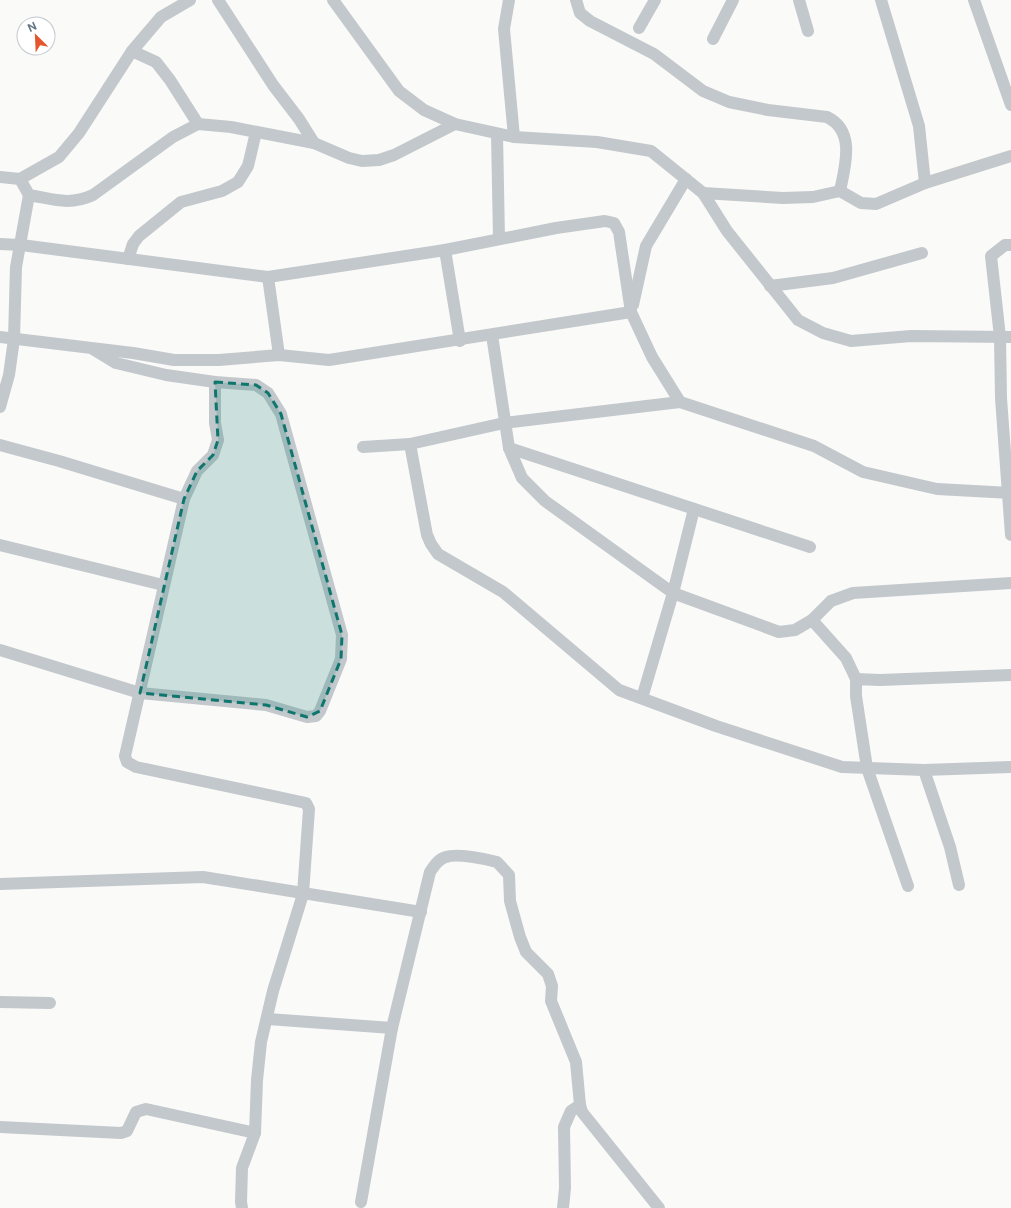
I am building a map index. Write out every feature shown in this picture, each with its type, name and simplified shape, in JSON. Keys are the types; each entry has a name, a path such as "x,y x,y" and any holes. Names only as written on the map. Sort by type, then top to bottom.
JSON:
{"street":[{"path":"0,177 20,179 59,157 79,133 132,51 161,17 190,0"},
{"path":"218,0 273,85 299,119 314,143"},
{"path":"333,0 399,91 424,110 455,124 497,134 514,137 597,142 651,151 702,193 727,231 798,320 823,333 850,341 910,336 1006,337"},
{"path":"509,0 504,29 514,137"},
{"path":"576,0 580,13 590,21 654,54 702,91 729,102 768,110 827,117 836,122 842,128 847,155 840,190"},
{"path":"639,28 655,0"},
{"path":"712,39 733,0"},
{"path":"799,0 808,31"},
{"path":"881,0 918,126 926,183"},
{"path":"974,0 1011,105"},
{"path":"132,51 156,62 170,80 198,124"},
{"path":"29,195 71,202 82,200 93,195 173,137 198,124 256,132 314,143 349,158 379,160 394,155 455,124"},
{"path":"128,259 133,244 139,236 182,202 222,191 238,182 248,166 256,132"},
{"path":"497,134 499,239"},
{"path":"702,193 783,198 813,197 840,190 861,203 876,204 926,183 1011,156"},
{"path":"0,407 9,375 14,339 16,267 29,195 20,179"},
{"path":"631,312 646,246 686,179"},
{"path":"0,244 21,245 268,277 445,250 556,228 605,221 614,224 618,232 631,312 652,357 680,402"},
{"path":"1011,245 1001,247 991,256 1006,337 1006,398 1011,535"},
{"path":"445,250 460,341"},
{"path":"770,286 833,278 922,254"},
{"path":"268,277 279,355"},
{"path":"0,337 174,360 218,360 279,355 329,360 460,341 631,312"},
{"path":"492,335 508,448 522,478 545,500 673,593 779,632 795,630 812,620 831,601 852,593 1011,583"},
{"path":"0,650 140,693 266,705 307,718 316,716 320,711 341,659 342,635 281,414 268,393 256,385 215,382 166,375 116,363 93,349"},
{"path":"215,382 215,423 218,440 214,455 197,471 184,499 163,585 125,756 127,762 136,767 306,803 309,810 303,894 273,991 268,1019 261,1042 256,1080 255,1133 242,1168 242,1208"},
{"path":"363,447 410,444 504,423 680,402 814,446 864,472 937,489 1010,492"},
{"path":"410,444 427,535 430,544 438,554 503,592 619,690 716,726 842,767 924,770 1011,767"},
{"path":"0,445 59,461 184,499"},
{"path":"508,448 810,548"},
{"path":"642,698 673,593 694,509"},
{"path":"0,545 163,585"},
{"path":"812,620 846,658 856,679 856,696 867,768 908,886"},
{"path":"856,679 880,680 1011,675"},
{"path":"924,770 950,847 959,885"},
{"path":"361,1202 392,1028 430,872 440,859 446,856 454,856 497,862 509,875 510,901 520,937 526,952 548,974 552,986 551,1002 576,1062 580,1105 586,1118 659,1208"},
{"path":"0,884 202,877 421,912"},
{"path":"0,1002 50,1003"},
{"path":"268,1019 392,1028"},
{"path":"563,1208 565,1188 564,1127 571,1111 580,1105"},
{"path":"0,1127 121,1133 127,1131 136,1112 146,1109 255,1133"}],"highlighted area":[{"path":"215,382 256,385 268,393 281,414 342,635 341,659 320,711 307,717 266,705 140,693 184,499 197,471 213,455 218,440"}]}
